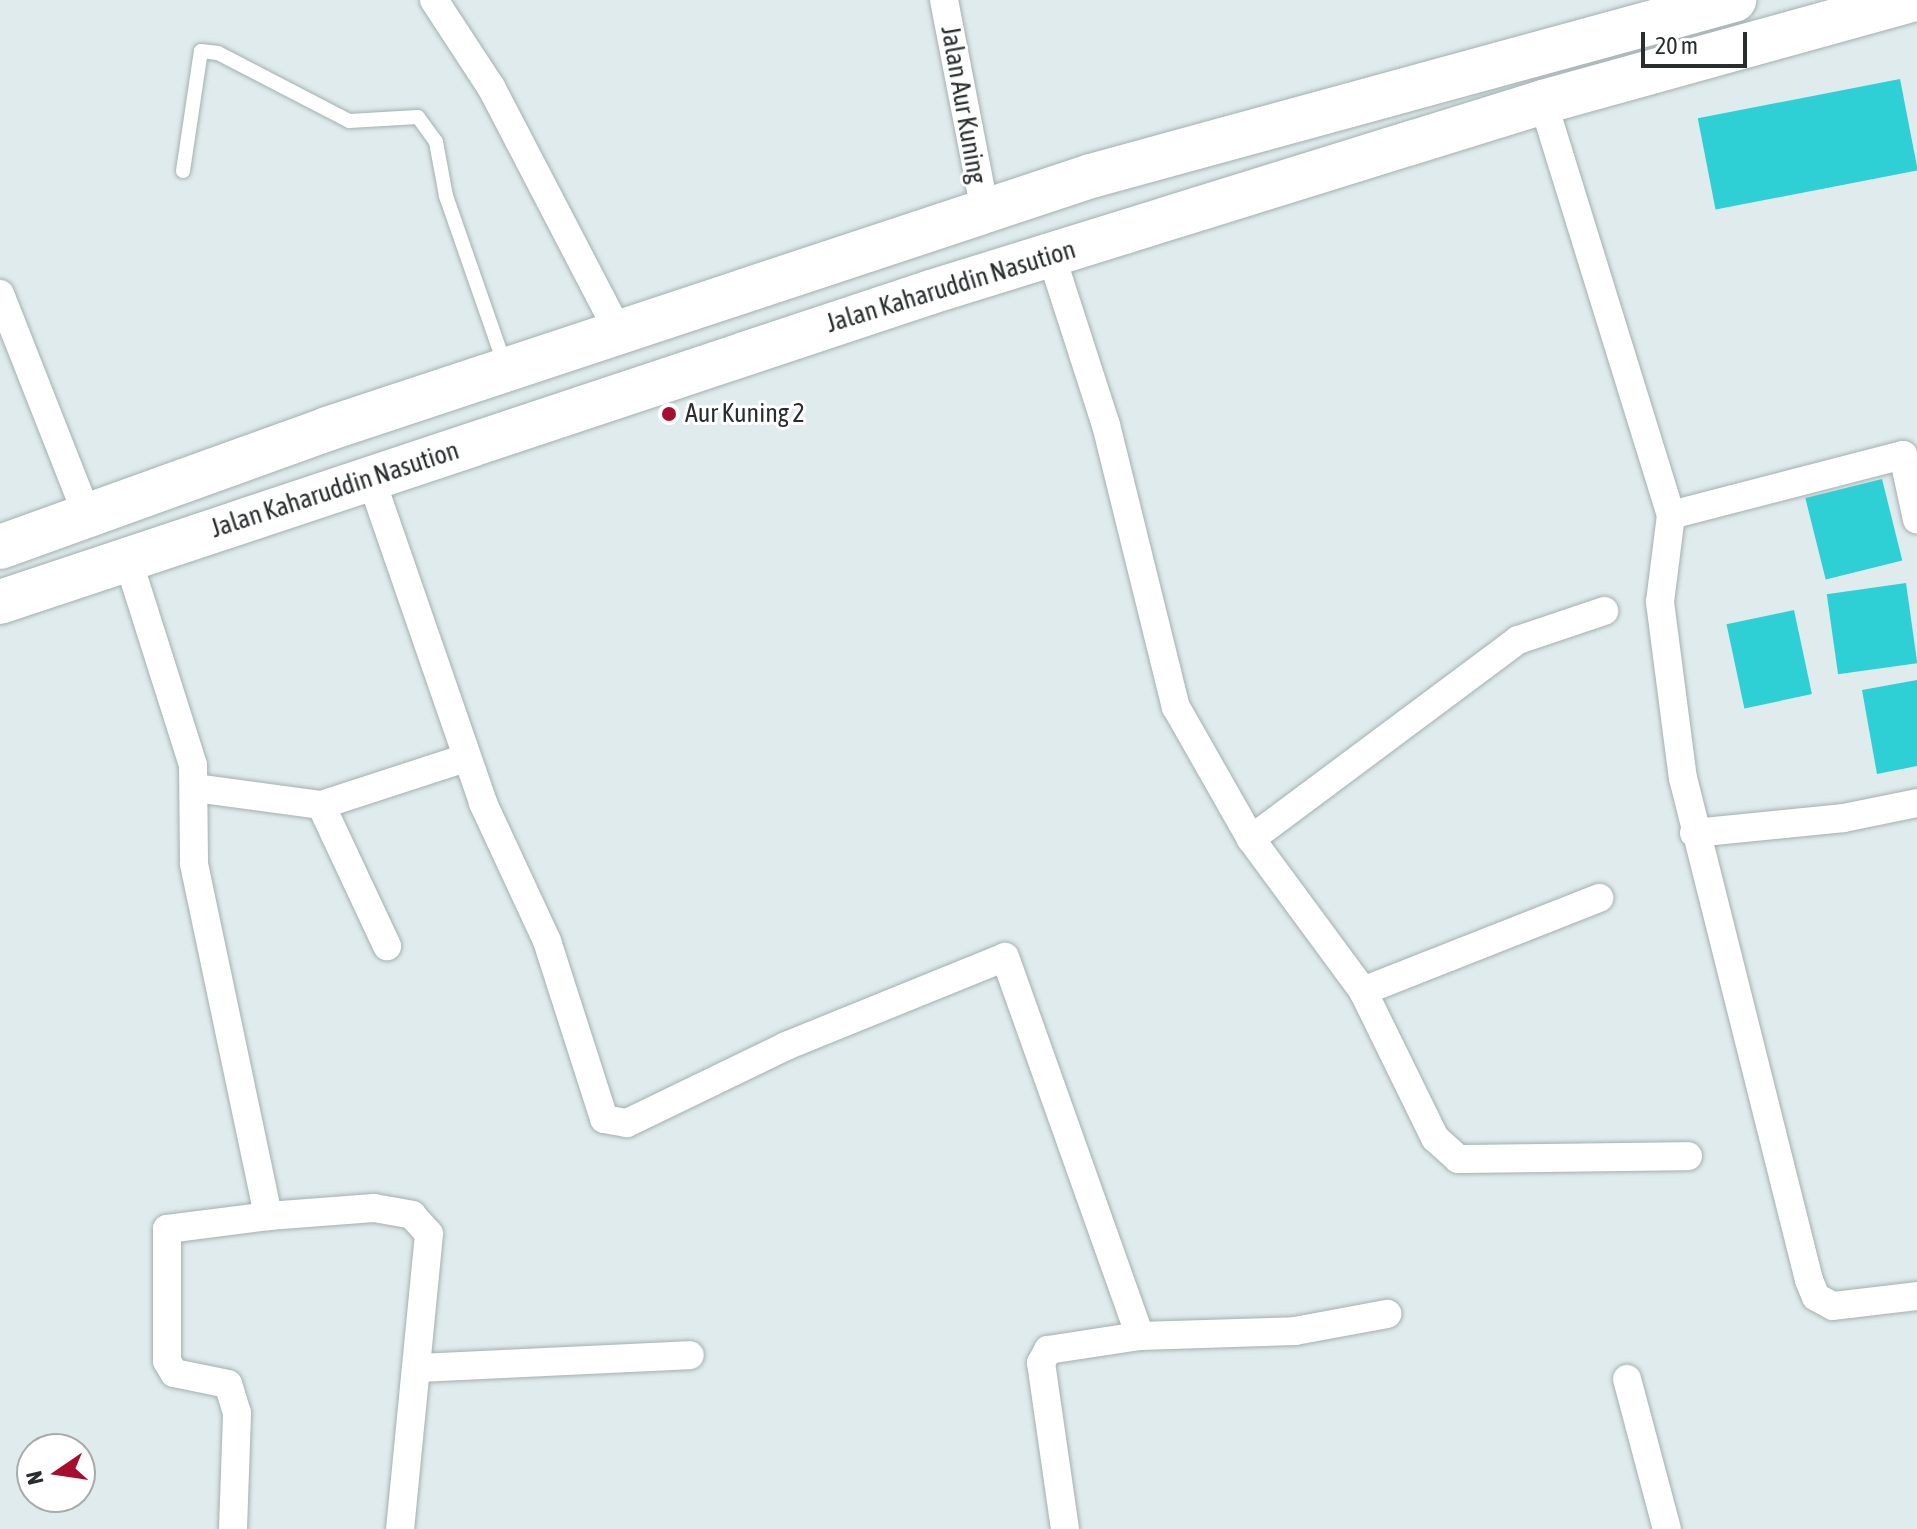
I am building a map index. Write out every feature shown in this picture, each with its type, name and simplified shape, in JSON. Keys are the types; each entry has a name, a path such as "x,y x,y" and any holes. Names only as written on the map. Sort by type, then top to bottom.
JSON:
{"highway":[{"path":"0,547 985,210 1734,0"},
{"name":"Jalan Kaharuddin Nasution","path":"0,602 370,476 1051,255 1824,11 1910,0"}],"street":[{"path":"434,0 491,87 619,333"},
{"name":"Jalan Aur Kuning","path":"944,0 985,210"},
{"path":"1543,102 1671,515 1660,602 1694,833 1816,1297 1833,1306 1917,1296"},
{"path":"1051,255 1106,425 1176,707 1251,839 1363,991 1435,1138 1458,1159 1688,1156"},
{"path":"0,294 88,517"},
{"path":"1671,515 1903,455 1917,520"},
{"path":"370,476 466,758 547,941 599,1114 614,1123 1005,957 1140,1336"},
{"path":"128,560 195,788 194,864 268,1216"},
{"path":"1251,839 1518,640 1604,611"},
{"path":"195,788 321,805 466,758"},
{"path":"1694,833 1844,818 1917,803"},
{"path":"321,805 387,946"},
{"path":"1363,991 1599,898"},
{"path":"233,1529 237,1413 228,1384 174,1373 167,1361 167,1229 268,1216 374,1208 419,1221 429,1234 400,1529"},
{"path":"1065,1529 1043,1355 1056,1346 1140,1336 1295,1331 1387,1314"},
{"path":"417,1368 690,1355"},
{"path":"1627,1379 1667,1529"}],"lane":[{"path":"183,171 201,51 218,53 349,121 418,117 436,142 446,196 508,373"}],"building":[{"path":"1900,79 1917,170 1716,210 1698,118"},
{"path":"1882,479 1902,561 1826,580 1805,498"},
{"path":"1906,583 1917,663 1838,674 1827,594"},
{"path":"1794,610 1812,694 1744,708 1727,624"},
{"path":"1917,680 1917,766 1877,774 1862,690"}],"place":[{"name":"Aur Kuning 2","path":"669,414"}]}
